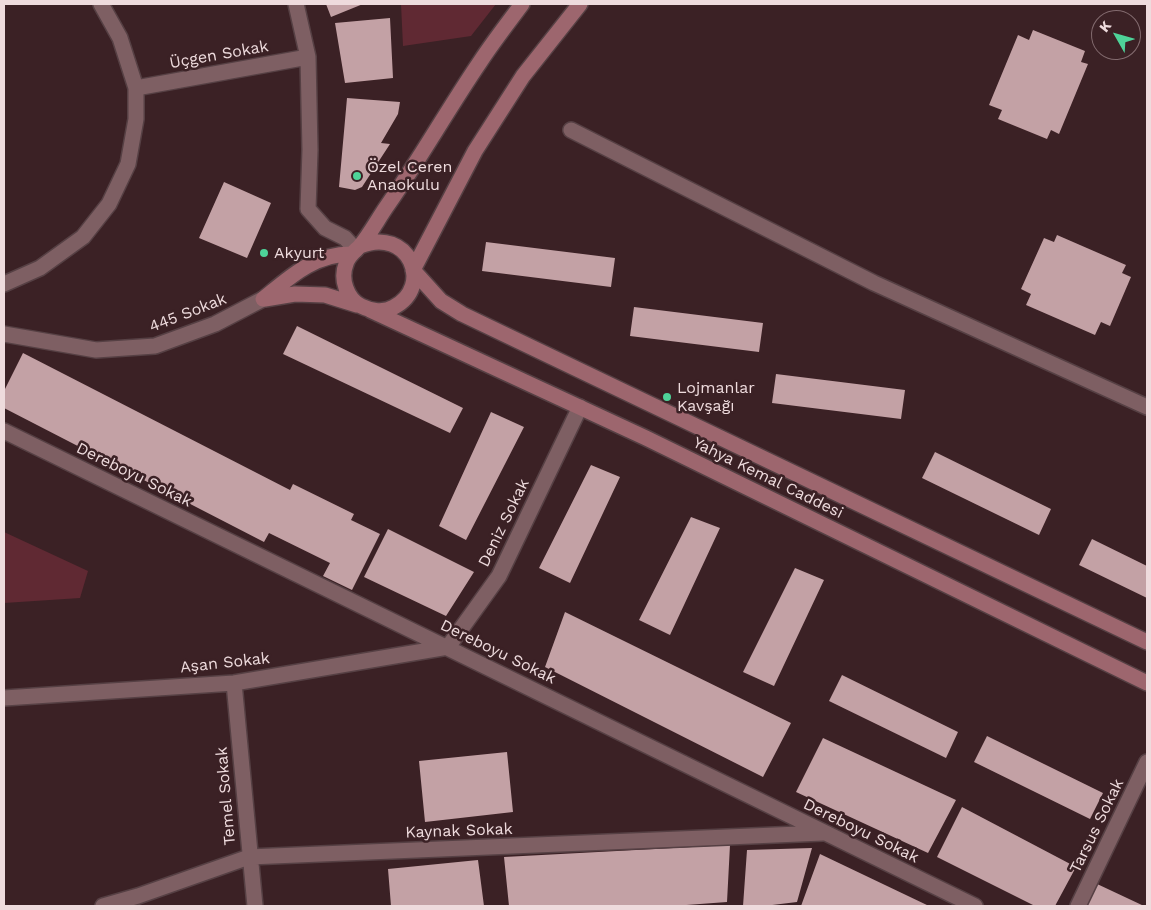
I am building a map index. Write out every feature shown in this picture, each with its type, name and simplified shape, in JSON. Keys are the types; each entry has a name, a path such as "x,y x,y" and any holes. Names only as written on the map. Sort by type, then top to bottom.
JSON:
{"main road":[{"path":"356,250 370,242 382,241 393,244 403,250 413,270 413,282 409,293 402,302 393,308 382,311 365,308 350,298 344,282 345,264 480,62 522,4"},
{"path":"413,270 475,151 523,76 580,4"},
{"name":"445 Sokak","path":"263,299 296,272 328,256 356,250"},
{"name":"Yahya Kemal Caddesi","path":"413,270 441,300 462,314 1147,642"},
{"name":"445 Sokak","path":"263,299 295,294 325,295 365,308"},
{"name":"Yahya Kemal Caddesi","path":"365,308 580,407 1147,683"}],"street":[{"path":"4,284 40,268 82,237 109,204 128,164 136,119 136,88 120,38 101,4"},
{"path":"296,4 308,57 310,150 308,208 325,228 345,238 356,250"},
{"name":"Üçgen Sokak","path":"136,88 308,57"},
{"path":"571,130 874,283 1147,407"},
{"name":"445 Sokak","path":"4,334 96,350 155,346 215,324 263,299"},
{"name":"Deniz Sokak","path":"448,647 499,576 580,407"},
{"name":"Dereboyu Sokak","path":"4,431 976,906"},
{"name":"Aşan Sokak","path":"4,698 234,683 448,647"},
{"name":"Temel Sokak","path":"234,683 255,906"},
{"name":"Tarsus Sokak","path":"1078,906 1147,762"},
{"name":"Kaynak Sokak","path":"103,906 138,896 249,857 825,833"}],"shaded area":[{"path":"401,4 496,4 471,36 403,46"},
{"path":"4,532 88,571 80,598 4,603"}],"building":[{"path":"326,4 363,4 331,17"},
{"path":"390,18 393,78 345,83 335,23"},
{"path":"1033,30 1085,51 1081,62 1088,64 1059,134 1051,130 1047,139 998,119 1002,110 989,105 1018,35 1029,40"},
{"path":"347,98 400,102 398,114 381,143 390,144 362,187 355,190 339,187"},
{"path":"224,182 271,203 247,258 199,238"},
{"path":"1057,235 1126,265 1122,273 1131,277 1110,326 1101,322 1095,335 1026,305 1031,294 1021,289 1044,238 1054,242"},
{"path":"486,242 615,258 611,287 482,271"},
{"path":"634,307 763,323 759,352 630,336"},
{"path":"297,326 463,408 450,433 283,354"},
{"path":"23,353 290,490 293,484 354,514 351,520 380,534 352,590 323,576 330,563 269,533 264,542 4,408 4,391"},
{"path":"776,374 905,390 901,419 772,403"},
{"path":"491,412 524,427 466,540 439,526"},
{"path":"935,452 1051,509 1039,535 922,478"},
{"path":"591,465 620,477 570,583 539,568"},
{"path":"691,517 720,528 670,635 639,620"},
{"path":"388,529 474,572 446,616 364,577"},
{"path":"1092,539 1147,566 1147,598 1079,565"},
{"path":"795,568 824,580 774,686 743,672"},
{"path":"565,612 791,723 763,777 545,667"},
{"path":"842,675 958,732 946,758 829,701"},
{"path":"987,736 1103,793 1090,819 974,762"},
{"path":"823,738 956,800 928,853 796,792"},
{"path":"507,752 513,812 425,822 419,761"},
{"path":"962,807 1076,867 1055,906 1035,906 937,857"},
{"path":"730,845 727,902 673,906 509,906 504,857"},
{"path":"812,848 797,902 764,906 743,906 747,850"},
{"path":"820,854 929,906 801,906"},
{"path":"478,860 484,906 391,906 388,869"},
{"path":"1095,883 1144,906 1084,906"}],"place":[{"name":"Özel Ceren Anaokulu","path":"357,176"},
{"name":"Akyurt","path":"264,253"},
{"name":"Lojmanlar Kavşağı","path":"667,397"}]}
